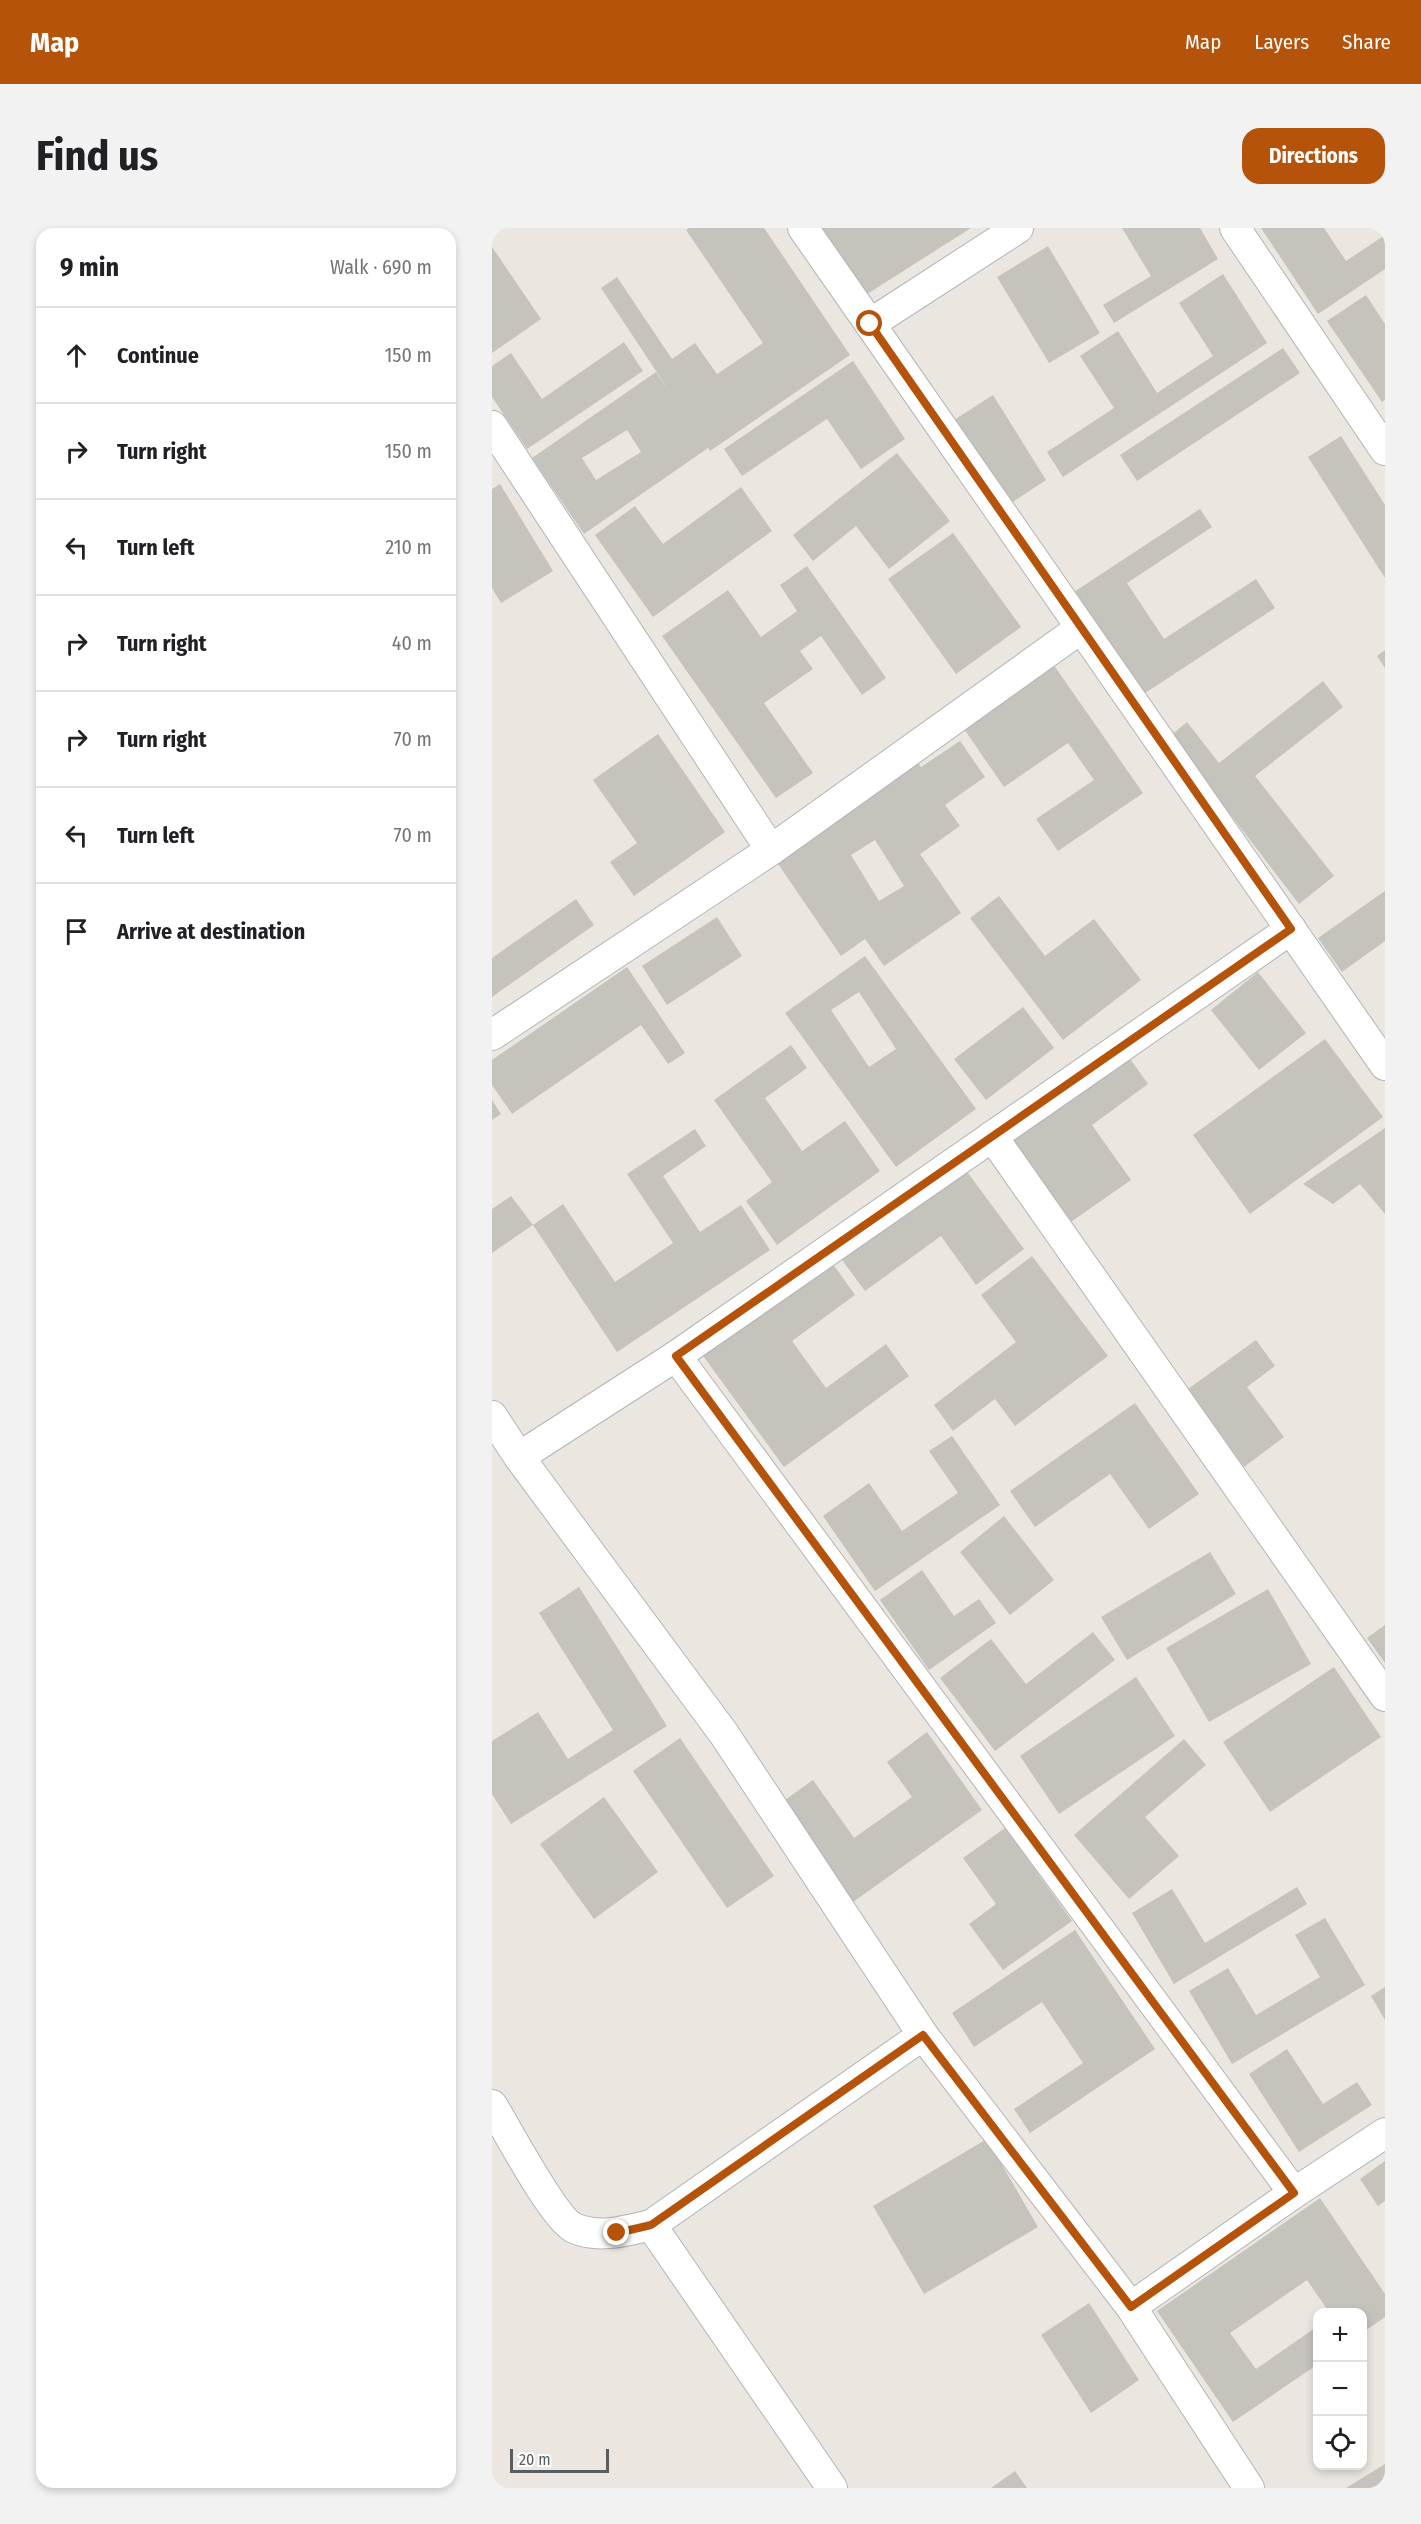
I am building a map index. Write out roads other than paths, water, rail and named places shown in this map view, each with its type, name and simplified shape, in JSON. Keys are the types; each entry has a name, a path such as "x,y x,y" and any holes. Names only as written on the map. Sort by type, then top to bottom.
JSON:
{"street":[{"path":"803,228 1385,1065"},
{"path":"870,324 1018,228"},
{"path":"1235,228 1385,450"},
{"path":"492,426 771,849"},
{"path":"492,1035 771,849 1081,628"},
{"path":"519,1457 676,1356 1291,929"},
{"path":"992,1136 1385,1696"},
{"path":"676,1356 1294,2193"},
{"path":"492,1416 519,1457 724,1734 923,2035 1131,2307 1249,2488"},
{"path":"492,2105 556,2210 572,2228 602,2234 651,2225 923,2035"},
{"path":"1131,2307 1294,2193 1385,2133"},
{"path":"651,2225 832,2488"}]}
